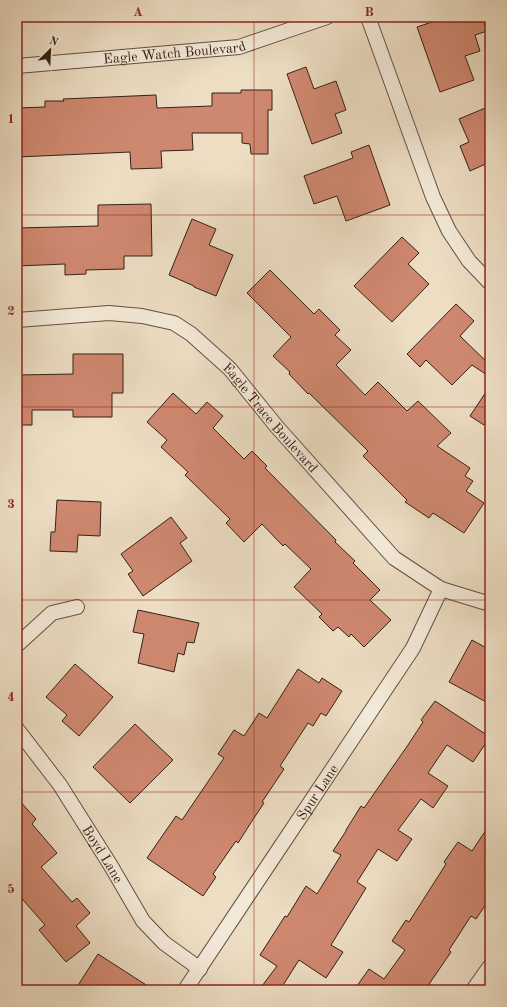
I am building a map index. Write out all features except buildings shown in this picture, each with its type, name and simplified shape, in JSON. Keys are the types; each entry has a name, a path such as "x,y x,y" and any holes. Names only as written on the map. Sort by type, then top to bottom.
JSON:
{"street":[{"name":"Eagle Watch Boulevard","path":"17,66 239,47 326,17"},
{"path":"368,17 433,197 449,231 469,261 490,283"},
{"name":"Eagle Trace Boulevard","path":"17,320 109,313 142,316 174,323 191,334 230,369 277,427 394,558 441,589 490,604"},
{"name":"Spur Lane","path":"185,990 413,648 441,589"},
{"path":"17,645 52,613 77,607"},
{"name":"Boyd Lane","path":"17,729 60,785 111,866 143,921 164,943 200,968"},
{"path":"473,990 490,966"}]}
